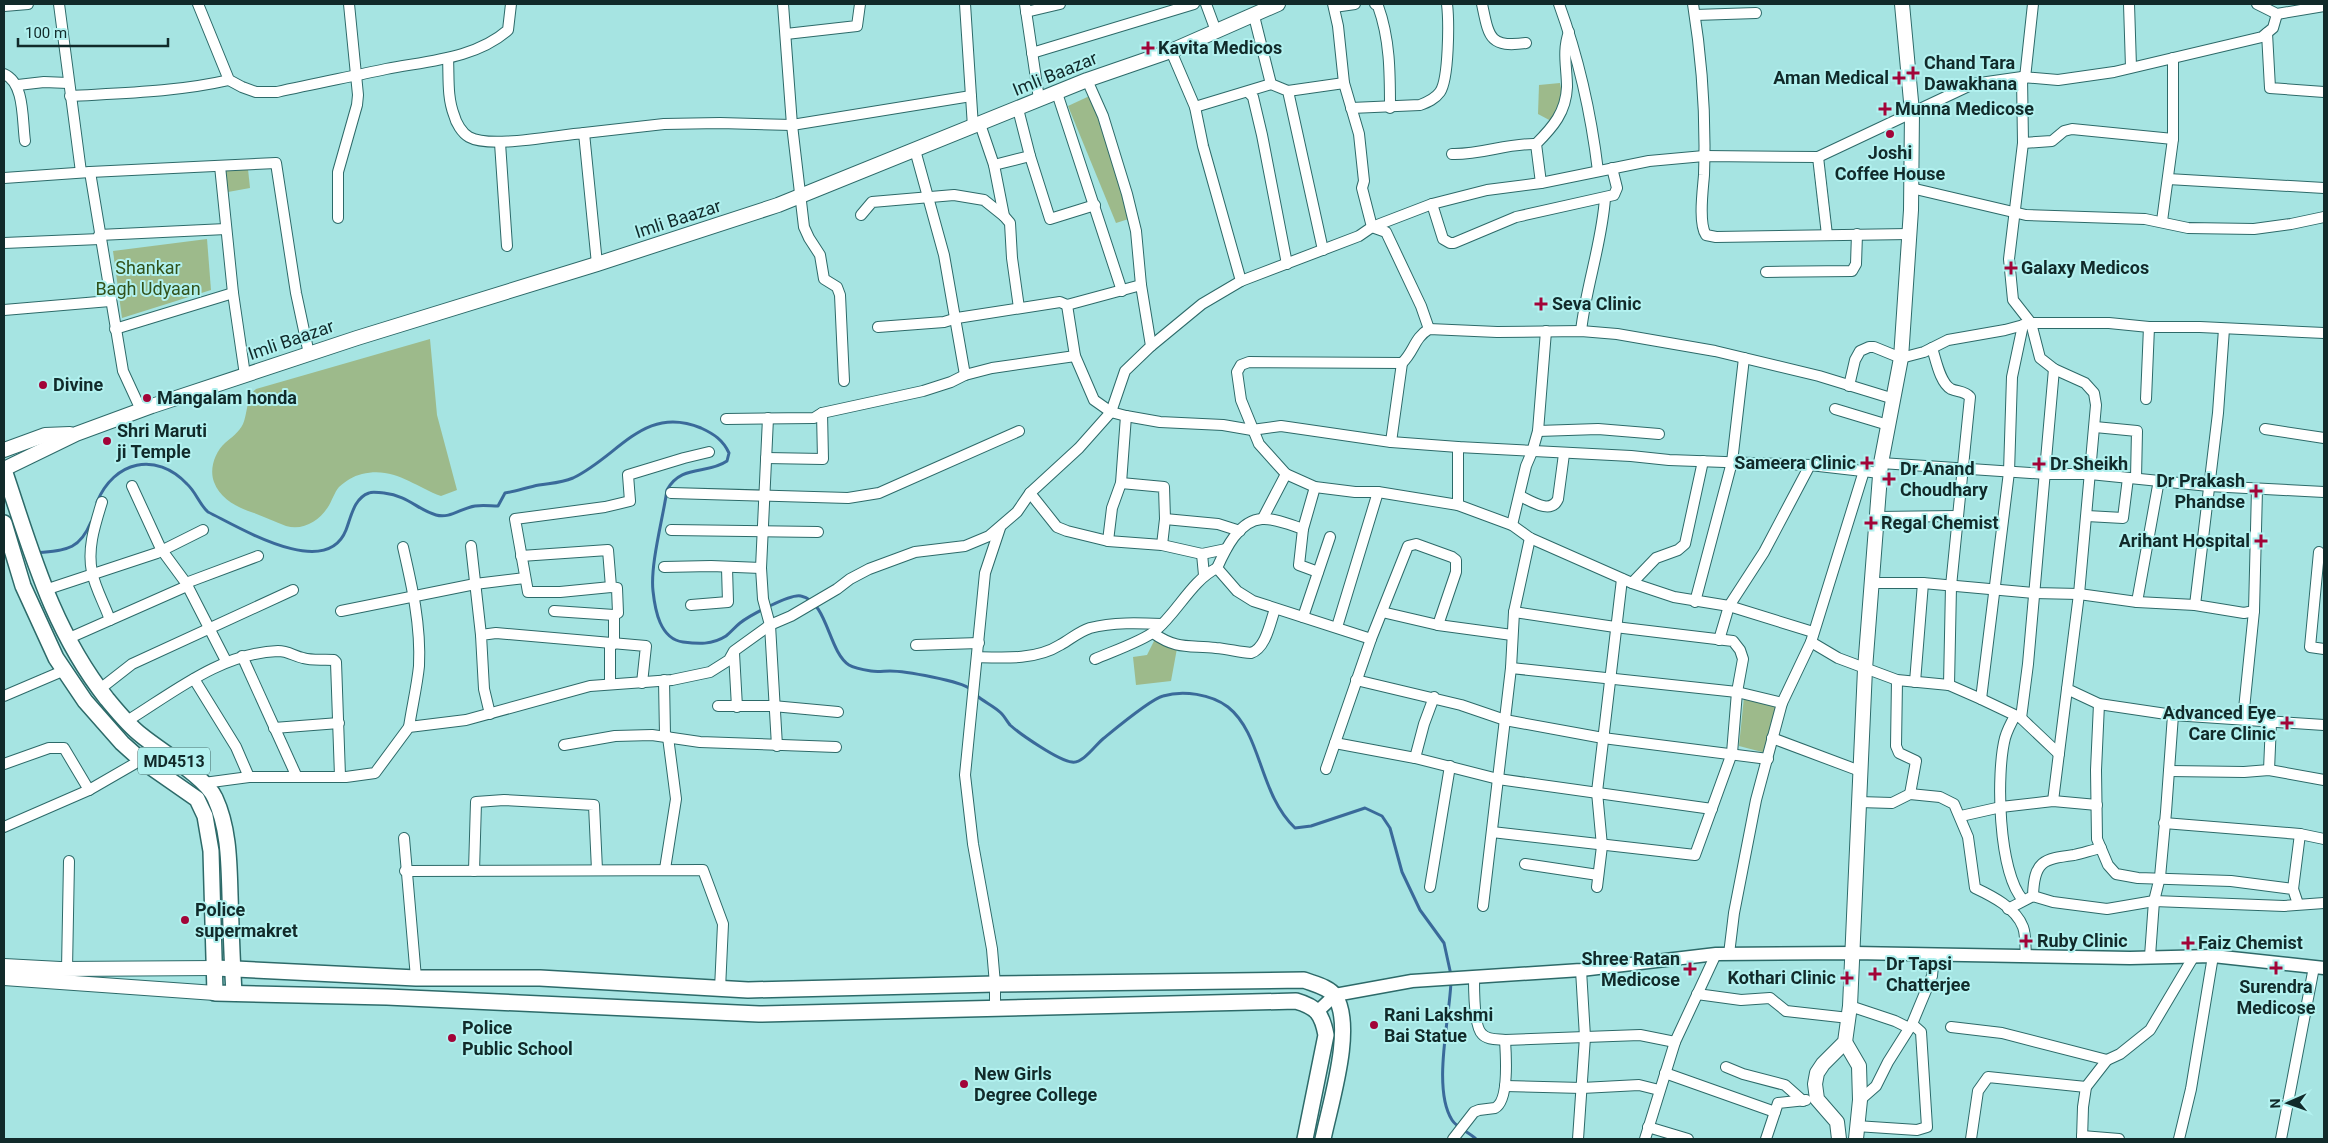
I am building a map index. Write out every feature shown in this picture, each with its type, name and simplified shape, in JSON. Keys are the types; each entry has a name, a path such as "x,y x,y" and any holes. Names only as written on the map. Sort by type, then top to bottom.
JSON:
{"main road":[{"name":"Imli Baazar","path":"76,434 141,410 309,354 597,264 801,197 1087,80 1171,51 1278,4"},
{"path":"1856,1132 1860,1100 1859,1066 1845,1042 1850,1012 1854,953 1865,669 1881,468 1901,358 1911,188 1912,112 1902,4"},
{"path":"4,450 45,435 76,434"},
{"path":"4,470 76,434"},
{"name":"MD4513","path":"4,470 23,524 32,557 67,639 100,689 138,734 204,783 214,796 221,812 228,853 234,993"},
{"name":"MD4513","path":"5,527 15,562 56,658 91,708 122,743 141,760 197,799 205,816 211,852 216,968 215,993"},
{"path":"4,966 67,969 232,968 416,978 540,978 720,989 791,990 995,984 1304,980 1324,987 1335,996 1342,1021 1343,1042 1323,1139"},
{"path":"4,978 215,993 397,997 759,1014 1296,1001 1311,1005 1323,1018 1326,1035 1305,1139"},
{"path":"1839,1139 1837,1122 1810,1100 1817,1073 1829,1055 1845,1042"}],"street":[{"path":"4,6 28,4"},
{"path":"58,4 70,96 99,237 123,371 141,410"},
{"path":"198,4 229,80 256,92 277,92 448,58 482,48 498,39 508,30 511,4"},
{"path":"338,218 338,172 357,104 349,4"},
{"path":"783,4 792,125 806,233 820,254 824,279 837,287 840,294 844,381"},
{"path":"786,34 857,26 860,4"},
{"path":"964,4 971,96 977,125 994,166 1004,216"},
{"path":"1039,100 1026,8 1060,4"},
{"path":"1032,53 1194,4"},
{"path":"1206,4 1216,31"},
{"path":"1355,4 1333,5 1344,83 1359,134 1364,181 1362,188 1372,227"},
{"path":"1375,4 1378,6 1386,30 1390,76 1390,108"},
{"path":"1351,108 1381,106 1390,108 1420,105 1431,101 1440,92 1449,26 1447,4"},
{"path":"1482,4 1488,28 1496,41 1503,45 1526,42"},
{"path":"1559,4 1569,32 1591,114 1598,171"},
{"path":"1693,4 1702,81 1704,156 1702,223 1706,235 1716,237 1909,234"},
{"path":"2033,4 2024,77 2023,143 2009,259 2013,300 2027,324 2038,354 2054,370 2080,380 2094,393 2096,405 2080,594 2053,801"},
{"path":"2129,4 2131,68"},
{"path":"2257,4 2277,14 2324,6"},
{"path":"1695,15 1756,13"},
{"path":"409,727 466,720 590,686 610,683 642,683 710,672 730,660 734,651 770,625 791,616 837,589 850,579 892,559 915,552 965,546 990,536 1017,512 1030,493 1078,448 1111,412 1125,371 1151,346 1202,304 1242,281 1358,236 1372,227 1432,204 1487,190 1541,183 1649,161 1704,156 1818,157 1973,84 2024,77 2058,80 2114,72 2262,37 2274,28 2277,14"},
{"path":"1254,16 1271,84"},
{"path":"1452,154 1470,154 1514,144 1536,144 1551,130 1564,107 1567,87 1564,52 1569,32"},
{"path":"2267,33 2270,88 2324,92"},
{"path":"1171,51 1195,108 1203,146 1242,281"},
{"path":"448,58 449,97 454,116 461,128 469,137 500,143 664,124 792,125 971,96"},
{"path":"2162,221 2173,139 2173,58"},
{"path":"4,74 11,78 18,86 25,141"},
{"path":"70,96 155,90 229,80"},
{"path":"1087,80 1103,116 1127,194 1136,231 1141,285 1151,346"},
{"path":"18,86 44,82 68,83"},
{"path":"1195,108 1271,84 1288,91 1344,83"},
{"path":"1288,91 1323,250"},
{"path":"1248,92 1253,97 1262,135 1287,264"},
{"path":"1057,93 1122,291"},
{"path":"1018,109 1030,156 1050,219 1094,205"},
{"path":"2023,143 2052,141 2064,131 2072,129 2173,139"},
{"path":"584,133 597,264"},
{"path":"500,143 507,246"},
{"path":"1536,144 1541,183"},
{"path":"915,150 942,248 957,318 965,375"},
{"path":"994,166 1030,156"},
{"path":"1818,157 1827,235"},
{"path":"4,178 85,172 276,163 296,293 309,354"},
{"path":"220,166 232,293 245,375"},
{"path":"1432,204 1443,239 1450,243 1516,217 1605,198 1616,193 1612,168"},
{"path":"2168,179 2324,188"},
{"path":"1911,188 2026,215 2162,221 2188,228 2221,230 2291,224 2324,217"},
{"path":"861,215 872,202 954,195 984,200 1010,222 1012,258 1019,308"},
{"path":"1580,331 1604,220 1605,198"},
{"path":"1372,227 1386,232 1421,306 1429,330"},
{"path":"4,243 226,229"},
{"path":"1766,272 1852,271 1856,264 1857,234"},
{"path":"878,327 944,322 957,318 1060,302 1067,305 1141,285"},
{"path":"115,329 232,293"},
{"path":"4,310 110,301"},
{"path":"1067,305 1075,356 1094,400 1111,412 1160,422 1223,425 1252,430 1281,426 1391,442 1458,448 1810,465 1864,471 1881,468 1961,468 2046,474 2090,474 2210,486 2324,492"},
{"path":"1849,386 1855,360 1860,351 1874,346 1901,358 1932,348 1948,340 2005,330 2027,324 2100,323 2150,327 2324,333"},
{"path":"1981,699 2009,472 2012,377 2027,324"},
{"path":"2146,399 2150,327"},
{"path":"2195,605 2218,413 2224,329"},
{"path":"1391,442 1402,363 1410,356 1415,341 1420,334 1429,330 1497,332 1580,331 1617,334 1744,358 1894,399"},
{"path":"1512,525 1526,466 1538,431 1546,331"},
{"path":"1932,348 1945,384 1949,388 1967,394 1970,397 1961,468 1951,586 1949,685"},
{"path":"726,419 814,418 822,413 923,391 951,382 965,375 992,368 1075,356"},
{"path":"1695,602 1732,462 1744,358"},
{"path":"1402,363 1256,362 1241,365 1237,372 1238,391 1258,444 1274,464 1286,474 1315,487 1355,492 1378,492 1458,505 1512,525 1530,538 1627,581 1695,602 1729,606 1812,637 1838,658 1865,669 1897,680 1949,685 2018,717 2059,754"},
{"path":"2054,370 2028,664 2018,717 2005,737 2001,776 2001,807 2005,846 2017,894 2028,898 2107,909 2154,901 2266,906 2324,903"},
{"path":"1835,409 1888,425"},
{"path":"766,458 823,459 822,413"},
{"path":"1108,542 1112,508 1121,483 1126,416"},
{"path":"768,418 761,530 761,568 763,599 770,625 773,706 777,746"},
{"path":"2087,516 2123,518 2132,478 2137,431 2095,427"},
{"path":"1538,431 1598,429 1659,434"},
{"path":"2265,429 2324,438"},
{"path":"671,492 848,498 879,493 1019,431"},
{"path":"1458,448 1458,505"},
{"path":"610,683 614,616 618,612 617,588 528,592 515,519 605,507 630,501 628,475 709,452"},
{"path":"1520,496 1540,506 1551,507 1556,504 1564,454"},
{"path":"1597,887 1602,846 1597,792 1615,628 1627,581 1656,558 1678,550 1686,544 1703,461"},
{"path":"1719,640 1729,606 1764,552 1810,465"},
{"path":"1729,954 1734,912 1756,800 1772,738 1782,703 1812,637 1864,471"},
{"path":"1263,518 1286,474"},
{"path":"2137,602 2159,480"},
{"path":"1121,483 1164,487 1165,519 1162,546"},
{"path":"132,486 161,549 186,584 226,662"},
{"path":"1315,487 1303,529 1299,565 1318,572"},
{"path":"2243,719 2254,611 2257,489"},
{"path":"1337,627 1378,492"},
{"path":"1030,493 1057,527 1108,542 1162,546 1202,554 1226,549"},
{"path":"102,502 92,537 92,573 110,620"},
{"path":"1877,517 1957,516"},
{"path":"1095,659 1154,633 1175,612 1204,575 1217,568 1226,549 1240,531 1255,520 1263,518 1303,529"},
{"path":"1165,519 1218,524 1240,531"},
{"path":"995,1007 992,949 973,844 965,775 985,573 1000,527"},
{"path":"45,590 92,573 124,565 158,553 161,549 203,530"},
{"path":"671,530 818,532"},
{"path":"1303,617 1330,537"},
{"path":"1483,906 1511,668 1514,612 1530,538"},
{"path":"1326,769 1371,639 1408,546 1416,544 1456,560 1456,572 1438,625"},
{"path":"471,546 481,635 484,689 490,714"},
{"path":"204,783 250,777 340,776 375,773 409,727 418,666 419,634 414,596 403,547"},
{"path":"521,556 608,550 612,587"},
{"path":"2319,552 2310,647 2324,648"},
{"path":"1202,554 1204,575"},
{"path":"67,639 186,584 258,556"},
{"path":"664,567 761,568"},
{"path":"691,605 728,602 727,568"},
{"path":"1217,568 1237,591 1253,601 1371,639"},
{"path":"341,611 475,584 525,578"},
{"path":"1873,583 1923,583 2034,593 2080,594 2137,602 2195,605 2244,613 2254,611"},
{"path":"1915,682 1923,583"},
{"path":"100,689 132,664 201,633 208,627 293,590"},
{"path":"1154,633 1167,643 1176,646 1220,648 1251,654 1256,652 1265,639 1275,609"},
{"path":"554,611 614,616"},
{"path":"1382,612 1438,625 1512,635"},
{"path":"1492,832 1602,846 1696,855 1732,753 1737,692 1743,659 1740,650 1733,641 1615,628 1514,612"},
{"path":"977,657 1014,658 1036,654 1059,646 1077,633 1091,628 1129,623 1162,624"},
{"path":"481,635 496,633 646,646 642,683"},
{"path":"916,645 979,643"},
{"path":"127,721 194,679 226,662 242,656 279,651 289,652 304,658 334,660 336,662 340,776"},
{"path":"734,651 737,707"},
{"path":"242,656 296,775"},
{"path":"1511,668 1737,692 1782,703"},
{"path":"4,696 65,670"},
{"path":"194,679 236,747 250,777"},
{"path":"664,680 666,736 676,799 665,869"},
{"path":"1356,680 1434,698 1505,720 1603,738 1768,759"},
{"path":"1897,680 1897,750 1903,756 1914,759 1916,764 1910,794"},
{"path":"2067,689 2099,704 2172,716 2324,725"},
{"path":"1415,758 1424,724 1434,698"},
{"path":"2099,704 2096,770 2097,839 2108,865 2116,874 2138,878 2231,881 2293,889"},
{"path":"718,706 773,706 838,712"},
{"path":"2150,956 2154,901 2160,878 2172,716"},
{"path":"274,728 339,723"},
{"path":"2269,770 2271,723"},
{"path":"564,745 615,736 666,736 700,742 836,747"},
{"path":"1772,738 1860,770"},
{"path":"1335,743 1415,758 1498,779 1712,809"},
{"path":"4,764 49,748 64,748 90,790"},
{"path":"4,827 90,790 141,760"},
{"path":"1430,888 1450,766"},
{"path":"2169,771 2244,772 2269,770 2324,780"},
{"path":"1859,802 1892,803 1910,794 1940,796 1954,804 1961,816 1970,848 1972,883 1975,888 1990,895 2008,908 2023,927 2026,955"},
{"path":"474,871 476,802 504,800 594,805 598,870"},
{"path":"1961,816 2001,807 2053,801 2097,805"},
{"path":"2164,823 2324,836"},
{"path":"2298,904 2293,889 2300,834"},
{"path":"404,838 405,871 416,978"},
{"path":"2008,908 2028,898 2039,868 2045,860 2101,848"},
{"path":"67,969 69,861"},
{"path":"1526,864 1598,875"},
{"path":"405,871 703,870 722,924 720,989"},
{"path":"1317,1012 1335,996 1412,981 1582,970 1716,954 1854,953 2130,958 2150,956 2212,956 2319,967 2281,1139"},
{"path":"1645,1139 1675,1042 1716,954"},
{"path":"1860,1100 1876,1086 1910,1026 1932,976 1934,955"},
{"path":"2119,1139 2082,1138 2082,1107 2086,1088 2107,1060 2120,1054 2150,1030 2194,956"},
{"path":"2179,1139 2191,1089 2212,956"},
{"path":"1578,1139 1584,1037 1582,970"},
{"path":"1474,978 1480,1032 1488,1038 1505,1040 1640,1035 1675,1042"},
{"path":"1697,994 1741,1000 1770,998 1786,1011 1850,1012 1895,1021 1921,1032 1927,1127 1917,1130 1856,1132"},
{"path":"1951,1027 2002,1033 2107,1060"},
{"path":"1453,1139 1478,1110 1498,1107 1502,1102 1505,1086 1505,1040"},
{"path":"1726,1067 1743,1074 1785,1085 1810,1100"},
{"path":"1665,1073 1775,1112"},
{"path":"1971,1139 1978,1091 1988,1077 2086,1088"},
{"path":"1505,1086 1582,1088 1640,1085 1659,1090"},
{"path":"1766,1139 1778,1103 1810,1100"},
{"path":"1648,1127 1688,1139"}],"green space":[{"path":"1560,83 1564,103 1553,122 1538,114 1539,85"},
{"path":"1096,93 1135,217 1116,223 1068,106"},
{"path":"224,169 248,169 250,188 228,192"},
{"name":"Shankar Bagh Udyaan","path":"207,239 211,290 122,318 113,251"},
{"path":"430,339 437,415 457,490 441,496 394,475 373,472 362,474 350,479 339,487 320,517 310,524 292,527 230,502 217,488 212,472 214,461 221,447 241,427 245,420 250,396 256,389"},
{"path":"1156,637 1178,643 1171,681 1136,685 1133,657 1147,655"},
{"path":"1744,697 1780,706 1766,753 1739,746"}],"waterway":[{"path":"97,502 104,488 114,477 137,465 149,464 162,467 175,474 187,484 208,512 260,538 281,546 302,551 320,551 336,544 346,530 356,503 364,495 371,492 400,497 441,516 475,506 498,506 505,493 573,478 589,469 648,427 663,423 681,422 701,428 714,435 724,444 729,453 727,461 719,465 679,476 667,490 655,555 653,580 657,615 664,630 669,635 675,640 689,643 715,641 726,636 740,623 780,601 801,596 810,600 817,607 836,649 849,665 871,671 897,671 932,677 956,683 970,689"},
{"path":"37,553 63,550 76,544 86,532 91,522"},
{"path":"976,695 998,711 1010,725 1031,740 1058,757 1072,762 1085,757 1124,722 1157,698 1179,693 1197,694 1213,699 1228,707 1248,733 1274,799 1283,814 1295,828 1311,826 1365,808 1382,816 1390,828 1402,872 1420,910 1444,943 1451,975"},
{"path":"1451,981 1444,1052 1443,1090 1446,1107 1452,1120 1476,1139"}],"place":[{"name":"Kavita Medicos","path":"1148,48"},
{"name":"Chand Tara Dawakhana","path":"1913,73"},
{"name":"Aman Medical","path":"1899,78"},
{"name":"Munna Medicose","path":"1885,109"},
{"name":"Joshi Coffee House","path":"1890,134"},
{"name":"Galaxy Medicos","path":"2011,268"},
{"name":"Seva Clinic","path":"1541,304"},
{"name":"Divine","path":"43,385"},
{"name":"Mangalam honda","path":"147,398"},
{"name":"Shri Maruti ji Temple","path":"107,441"},
{"name":"Sameera Clinic","path":"1867,463"},
{"name":"Dr Sheikh","path":"2039,464"},
{"name":"Dr Anand Choudhary","path":"1889,479"},
{"name":"Dr Prakash Phandse","path":"2256,491"},
{"name":"Regal Chemist","path":"1871,523"},
{"name":"Arihant Hospital","path":"2261,541"},
{"name":"Advanced Eye Care Clinic","path":"2287,723"},
{"name":"Police supermakret","path":"185,920"},
{"name":"Ruby Clinic","path":"2026,941"},
{"name":"Faiz Chemist","path":"2188,943"},
{"name":"Surendra Medicose","path":"2276,968"},
{"name":"Shree Ratan Medicose","path":"1690,969"},
{"name":"Dr Tapsi Chatterjee","path":"1875,974"},
{"name":"Kothari Clinic","path":"1847,978"},
{"name":"Rani Lakshmi Bai Statue","path":"1374,1025"},
{"name":"Police Public School","path":"452,1038"},
{"name":"New Girls Degree College","path":"964,1084"}]}
